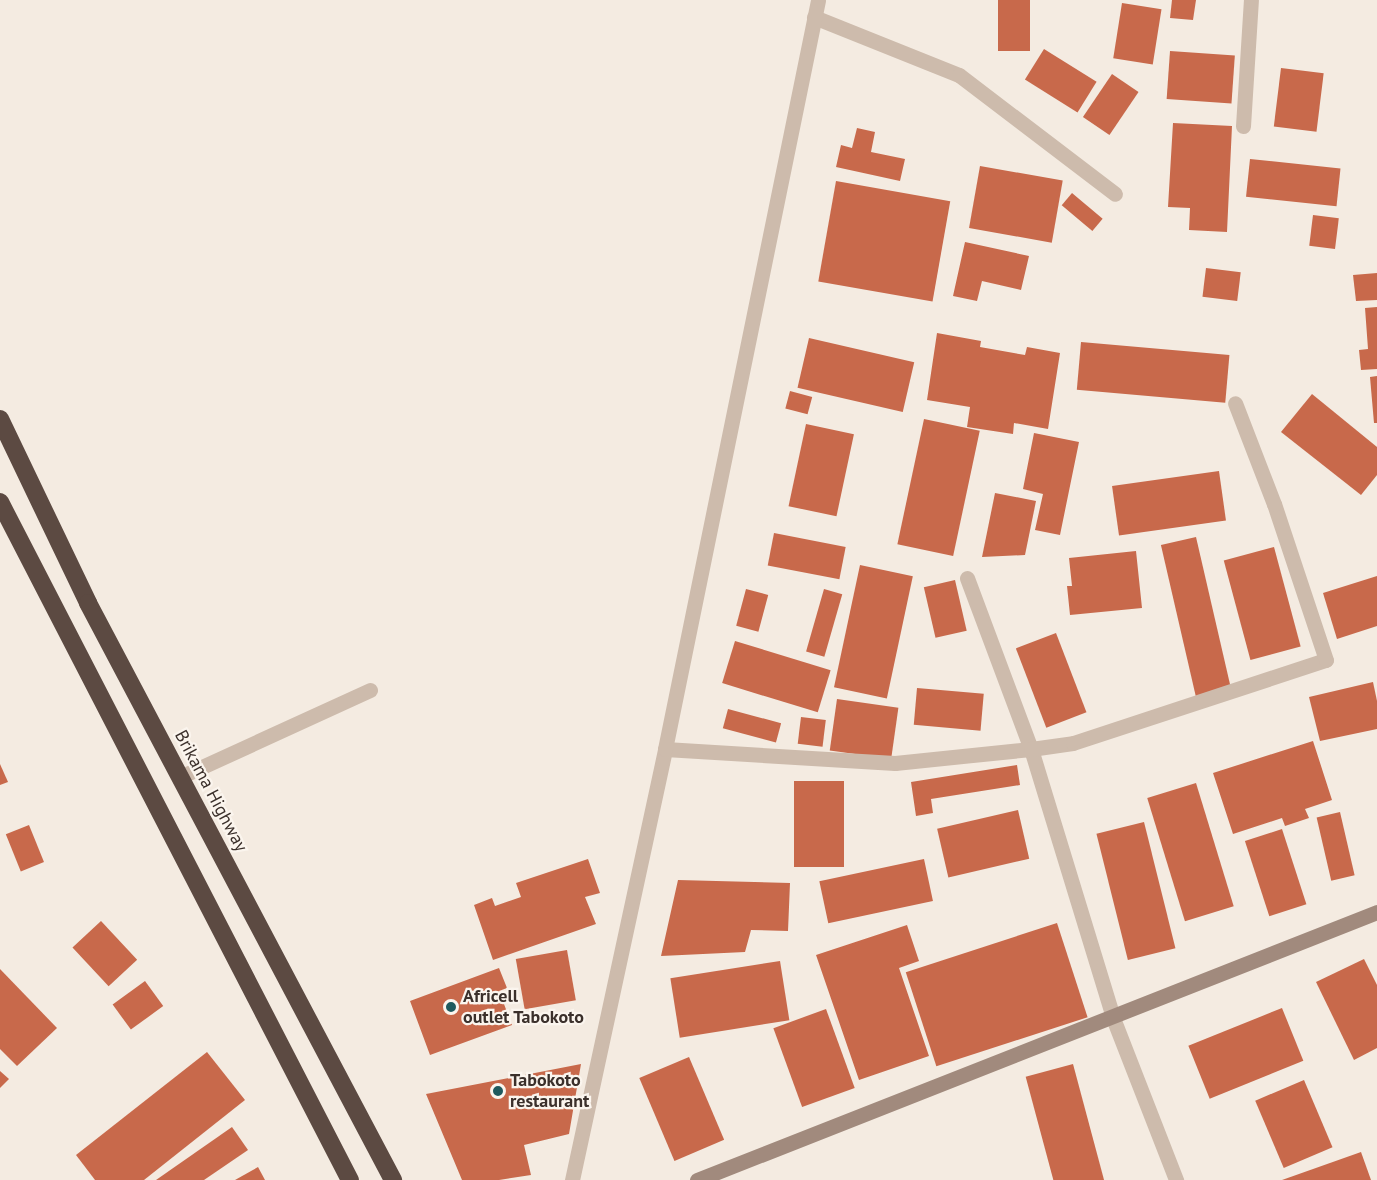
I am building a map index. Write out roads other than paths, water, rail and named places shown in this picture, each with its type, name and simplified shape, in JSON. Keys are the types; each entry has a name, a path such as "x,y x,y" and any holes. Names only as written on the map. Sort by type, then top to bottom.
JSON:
{"highway":[{"name":"Brikama Highway","path":"0,419 88,603 393,1180"},
{"path":"0,502 7,530 350,1180"}],"street":[{"path":"572,1180 664,749 818,0"},
{"path":"1243,126 1251,0"},
{"path":"814,17 959,75 1115,194"},
{"path":"664,749 895,763 1031,749 1073,743 1326,660 1274,504 1235,403"},
{"path":"967,578 1031,749 1113,1018 1176,1180"},
{"path":"180,777 370,690"},
{"path":"697,1180 1113,1018 1377,912"}],"place":[{"name":"Africell outlet Tabokoto","path":"451,1007"},
{"name":"Tabokoto restaurant","path":"498,1091"}]}
